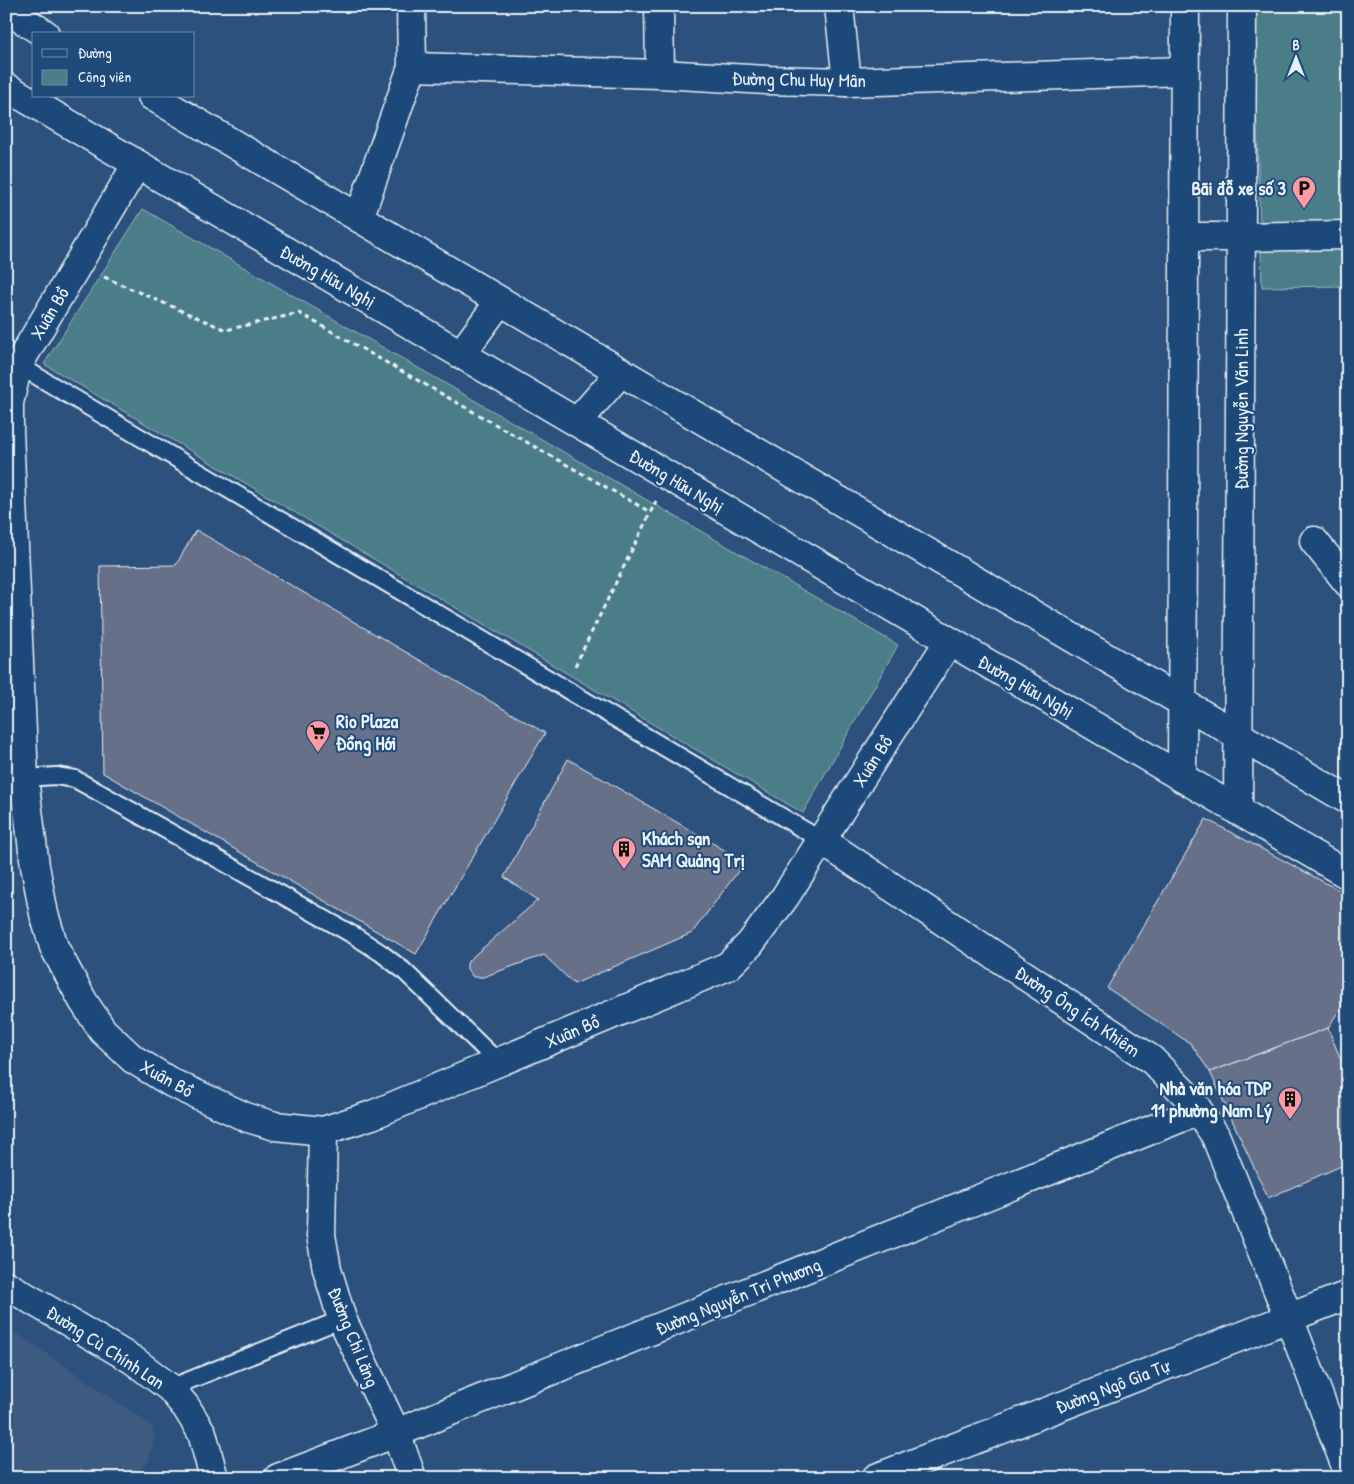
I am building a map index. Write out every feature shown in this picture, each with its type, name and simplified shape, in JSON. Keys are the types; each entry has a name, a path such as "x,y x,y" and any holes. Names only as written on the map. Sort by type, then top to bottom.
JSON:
{"street":[{"path":"359,218 412,67 411,6"},
{"path":"659,6 660,74"},
{"path":"839,6 847,82"},
{"path":"1182,778 1185,6"},
{"name":"Đường Nguyễn Văn Linh","path":"1238,811 1242,6"},
{"path":"6,9 42,32"},
{"name":"Đường Chu Huy Mân","path":"412,67 660,74 847,82 1185,72"},
{"name":"Đường Hữu Nghị","path":"6,87 1348,875"},
{"path":"155,98 1348,800"},
{"name":"Xuân Bồ","path":"137,164 18,365 9,403 15,779 44,914 54,947 83,1001 103,1031 133,1059 172,1083 248,1118 275,1126 323,1131 372,1115 728,966 750,944 785,897 949,641"},
{"path":"1185,237 1348,235"},
{"path":"461,354 500,301"},
{"path":"577,422 621,372"},
{"path":"1314,542 1348,583"},
{"name":"Đường Ông Ích Khiêm","path":"821,840 1152,1060 1191,1100 1214,1135 1289,1318 1348,1472"},
{"name":"Đường Nguyễn Tri Phương","path":"278,1478 396,1433 1198,1111"},
{"name":"Đường Chi Lăng","path":"323,1131 321,1235 327,1269 342,1319 396,1433 412,1478"},
{"name":"Đường Cù Chính Lan","path":"6,1285 133,1360 170,1388 186,1407 202,1433 214,1478"},
{"name":"Đường Ngô Gia Tự","path":"876,1478 1348,1295"}],"lane":[{"path":"18,365 821,840"},
{"path":"15,779 56,776 75,779 355,936 402,970 498,1062"},
{"path":"170,1388 342,1319"}],"path":[{"path":"77,266 226,330 299,313 650,512"},
{"path":"564,688 668,476"}],"shaded area":[{"path":"6,1326 150,1424 155,1436 148,1462 129,1478 6,1478"}],"green space":[{"path":"1253,6 1348,6 1348,286 1262,287"},
{"path":"143,209 898,645 803,813 44,364"}],"building":[{"name":"Rio Plaza Đồng Hới","path":"196,530 545,733 416,954 103,773 100,566 176,565"},
{"name":"Khách sạn SAM Quảng Trị","path":"568,759 745,862 692,933 574,984 544,955 483,977 473,977 467,969 469,960 538,900 504,877"},
{"path":"1206,819 1348,895 1348,996 1328,1028 1210,1072 1191,1044 1107,988"},
{"name":"Nhà văn hóa TDP 11 phường Nam Lý","path":"1328,1028 1348,1077 1348,1163 1268,1198 1210,1072"}],"place":[{"name":"Bãi đỗ xe số 3","path":"1304,209"},
{"name":"Rio Plaza Đồng Hới","path":"318,753"},
{"name":"Khách sạn SAM Quảng Trị","path":"624,870"},
{"name":"Nhà văn hóa TDP 11 phường Nam Lý","path":"1290,1120"}]}
